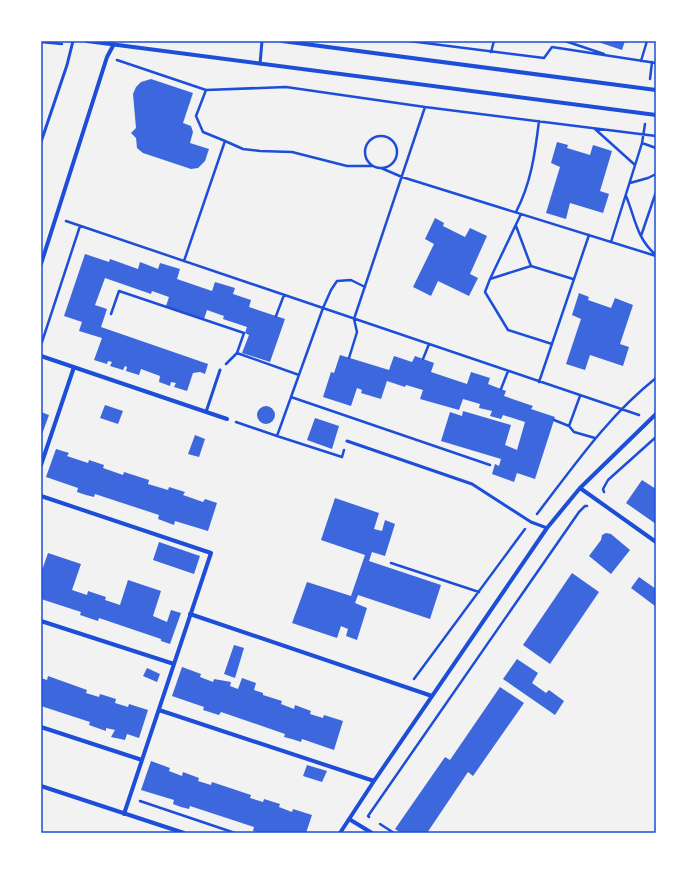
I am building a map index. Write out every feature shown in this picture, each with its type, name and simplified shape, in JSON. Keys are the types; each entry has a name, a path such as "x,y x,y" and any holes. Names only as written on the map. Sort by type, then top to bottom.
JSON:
{"street":[{"path":"87,41 656,115"},
{"path":"282,41 656,90"},
{"path":"41,264 108,57 114,44"},
{"path":"41,356 227,419"},
{"path":"41,463 74,367"},
{"path":"340,833 374,781 548,528 580,488 656,414"},
{"path":"580,488 656,542"},
{"path":"41,496 211,553 124,814"},
{"path":"190,614 432,696"},
{"path":"41,621 174,664"},
{"path":"159,710 374,781"},
{"path":"41,727 142,760"},
{"path":"41,786 184,833"},
{"path":"349,819 372,833"}],"lane":[{"path":"41,142 67,65 73,41"},
{"path":"260,64 262,41"},
{"path":"206,412 220,370"},
{"path":"347,441 472,484 531,522 548,528"}],"path":[{"path":"409,41 544,58 552,47 656,63"},
{"path":"491,52 494,41"},
{"path":"566,41 612,56"},
{"path":"640,61 647,41"},
{"path":"41,42 72,45"},
{"path":"108,57 206,90 286,87 426,107 656,136"},
{"path":"206,90 196,116 203,132 243,149 260,152 292,152 347,166 372,166 381,168 402,177 656,255"},
{"path":"349,358 357,332 354,319 426,107"},
{"path":"516,212 525,195 535,157 539,121"},
{"path":"594,128 635,166"},
{"path":"372,166 365,157 364,151 368,141 372,138 383,135 393,141 398,150 395,161 386,168 381,168"},
{"path":"184,261 225,141"},
{"path":"611,242 642,143 656,148"},
{"path":"630,183 656,174"},
{"path":"641,236 656,192"},
{"path":"626,195 631,207 633,218 641,236 656,255"},
{"path":"521,214 485,292 508,330 552,344"},
{"path":"56,218 650,419"},
{"path":"41,347 80,226"},
{"path":"516,226 531,266"},
{"path":"539,382 589,235"},
{"path":"490,279 531,266 573,279"},
{"path":"277,436 323,308 331,290 337,281 351,280 365,287"},
{"path":"111,314 119,291 244,333 237,353 220,370"},
{"path":"276,316 284,295"},
{"path":"423,359 429,344"},
{"path":"237,353 299,374"},
{"path":"501,388 508,371"},
{"path":"408,688 595,438 620,409 656,378"},
{"path":"569,426 580,396"},
{"path":"291,397 490,465"},
{"path":"227,419 342,457 347,441"},
{"path":"554,420 569,426 574,432 595,438"},
{"path":"605,495 602,489 608,480 656,437"},
{"path":"394,833 368,816 579,512 585,506 592,508"},
{"path":"391,563 479,592"},
{"path":"140,801 234,833"}],"building":[{"path":"595,41 625,41 622,50"},
{"path":"151,79 193,93 183,123 191,126 193,132 190,143 209,149 205,161 198,168 191,169 143,153 137,148 136,138 131,133 136,128 133,94 136,87 141,82"},
{"path":"557,142 568,145 567,148 590,155 593,145 612,151 600,191 609,194 603,213 570,203 566,219 546,213 560,167 551,163"},
{"path":"435,218 444,223 443,226 465,237 470,228 487,236 470,274 478,278 469,296 438,281 431,296 413,287 434,244 425,239"},
{"path":"85,254 109,262 110,259 138,269 140,262 158,269 160,263 180,269 177,279 212,291 215,282 235,288 233,294 251,300 249,307 285,319 270,362 242,353 249,335 245,333 247,327 223,319 224,316 207,310 204,319 166,306 169,297 152,291 151,294 105,278 95,305 107,309 101,327 208,364 205,374 200,372 193,373 187,391 174,387 176,383 171,382 170,386 159,382 160,376 141,369 139,375 126,371 127,367 125,366 123,370 110,366 112,362 108,361 107,364 94,360 102,338 79,331 82,322 64,316"},
{"path":"579,293 589,297 588,300 611,308 615,298 633,305 620,344 629,347 623,366 590,355 585,370 566,364 581,319 572,315"},
{"path":"340,355 389,370 394,356 412,362 415,356 434,363 431,372 467,384 471,372 490,378 488,384 506,391 504,396 533,406 531,409 555,417 535,479 517,473 514,482 492,474 495,464 499,466 501,459 441,441 450,412 462,416 463,411 511,425 505,445 517,450 525,422 503,415 501,419 490,416 492,411 479,408 480,404 463,399 459,410 420,399 423,390 406,385 405,387 387,381 381,399 361,393 362,390 357,388 351,406 323,397 331,372 334,373"},
{"path":"105,405 123,411 118,424 100,418"},
{"path":"266,406 272,409 275,415 272,421 266,424 260,421 257,415 260,409"},
{"path":"41,412 49,415 41,437"},
{"path":"315,418 339,426 332,449 307,440"},
{"path":"195,435 205,439 199,457 188,454"},
{"path":"56,449 69,453 67,456 88,463 89,460 104,465 103,468 123,475 124,472 149,480 148,484 168,490 169,487 185,492 183,495 203,502 205,499 217,503 208,531 175,521 174,525 158,519 159,515 95,494 94,497 77,492 78,488 46,477"},
{"path":"642,480 656,489 656,524 626,503"},
{"path":"335,498 379,513 374,529 382,531 385,520 395,524 385,556 372,552 369,561 441,585 430,619 358,595 355,603 367,608 357,640 346,636 348,629 341,626 337,638 292,623 307,582 351,596 365,555 321,540"},
{"path":"606,533 611,534 630,550 611,574 589,556 601,540 602,535"},
{"path":"159,542 200,556 194,574 153,560"},
{"path":"48,553 81,564 72,590 87,595 88,591 106,597 105,600 120,605 128,580 161,591 153,616 167,622 171,610 181,613 170,644 161,641 161,639 99,618 98,621 80,615 81,612 41,599 41,573"},
{"path":"572,573 599,592 550,664 523,645"},
{"path":"639,577 656,589 655,606 631,588"},
{"path":"234,645 244,648 235,678 224,674"},
{"path":"517,659 538,673 532,683 546,693 549,690 564,701 555,715 503,679"},
{"path":"182,667 201,674 200,677 213,682 214,679 231,682 230,686 238,689 242,678 256,683 254,690 263,693 263,695 282,701 281,704 294,709 295,705 311,711 310,714 323,718 324,715 343,721 334,750 302,739 301,742 284,737 285,734 221,712 219,715 203,710 204,707 172,696"},
{"path":"147,668 160,674 157,682 143,676"},
{"path":"48,676 87,690 86,693 99,697 100,694 116,699 115,703 128,707 129,704 148,710 139,738 127,734 125,740 111,737 115,730 106,728 106,731 89,725 90,722 41,706 41,678 47,680"},
{"path":"500,687 524,703 473,776 468,772 427,833 401,833 395,829 445,757 450,760"},
{"path":"151,761 170,768 169,771 182,776 183,772 199,778 198,781 211,785 212,782 251,795 250,798 263,802 264,799 280,804 279,807 292,812 293,809 312,815 306,833 261,833 253,831 254,827 190,806 189,809 181,807 173,804 174,800 141,790"},
{"path":"307,765 327,771 322,782 303,776"}]}
